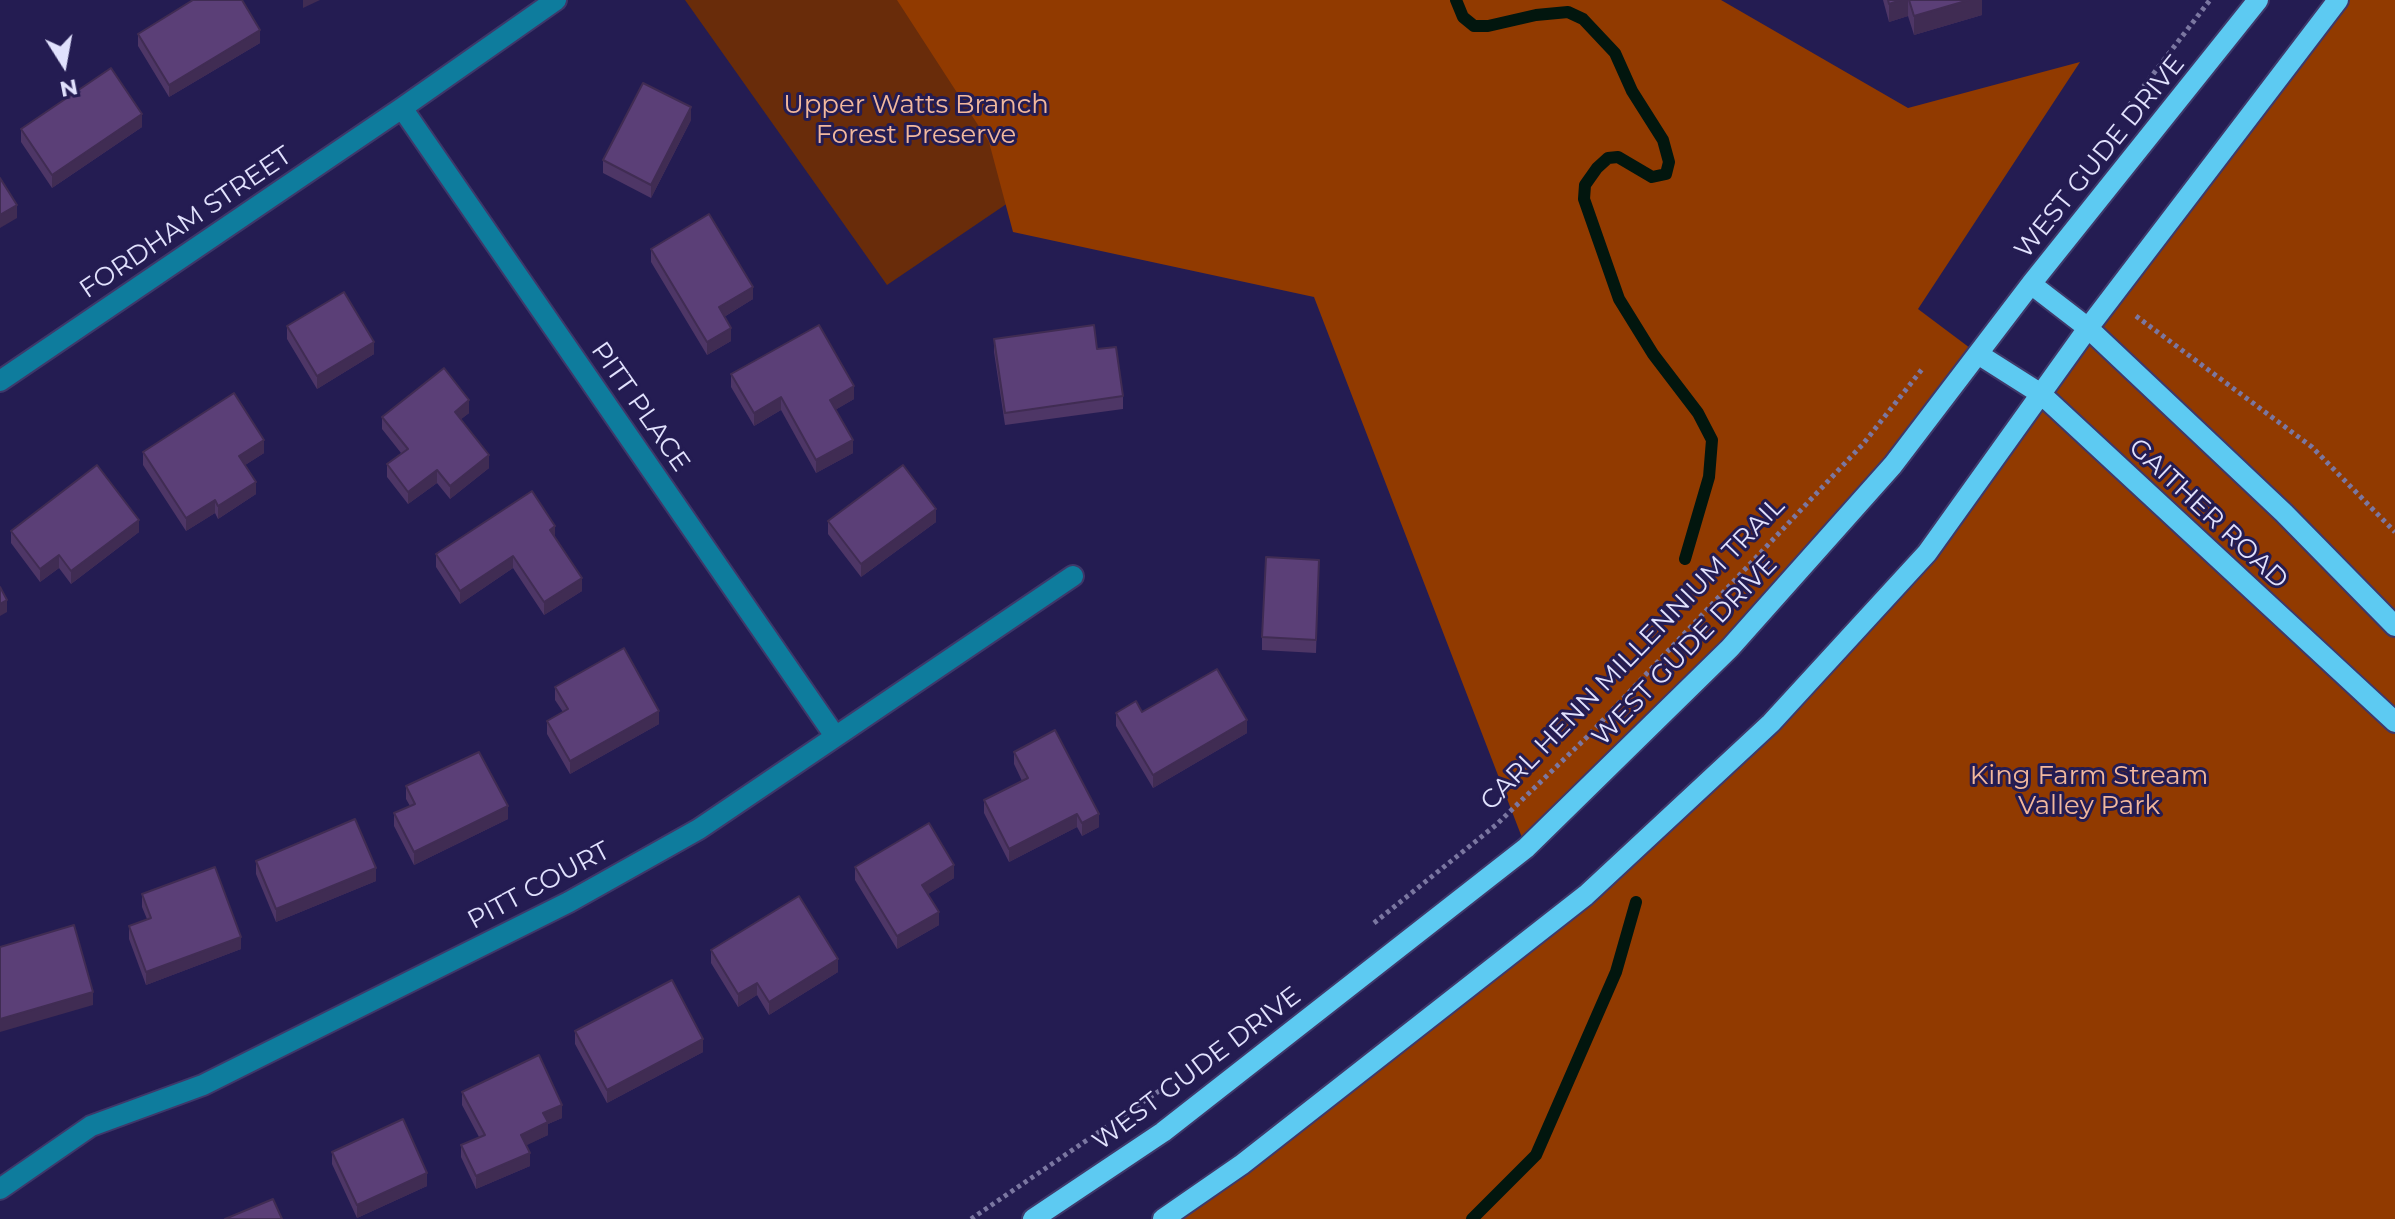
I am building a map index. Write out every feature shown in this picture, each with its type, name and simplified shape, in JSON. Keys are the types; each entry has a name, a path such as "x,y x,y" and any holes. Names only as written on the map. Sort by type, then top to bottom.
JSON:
{"main road":[{"name":"WEST GUDE DRIVE","path":"1033,1219 1163,1132 1526,848 1730,648 1893,465 2031,284 2258,0"},
{"path":"1163,1219 1241,1165 1586,895 1771,723 1927,553 2110,298 2338,0"},
{"name":"GAITHER ROAD","path":"2031,284 2088,328 2284,513 2395,626"},
{"name":"GAITHER ROAD","path":"1978,354 2041,394 2395,722"}],"street":[{"name":"FORDHAM STREET","path":"0,381 556,0"},
{"name":"PITT PLACE","path":"402,108 835,736"},
{"name":"PITT COURT","path":"0,1189 91,1126 203,1085 569,902 699,829 1073,576"}],"path":[{"path":"2115,124 2210,0"},
{"path":"2110,298 2312,447 2395,532"},
{"name":"CARL HENN MILLENNIUM TRAIL","path":"1369,927 1496,825 1587,737 1863,444 1932,358"},
{"path":"971,1219 1173,1081"}],"green space":[{"name":"Upper Watts Branch Forest Preserve","path":"685,0 1613,0 1505,457 1179,87 887,285"},
{"path":"897,0 1721,0 1908,108 2080,62 1918,309 1978,354 1893,465 1526,848 1314,297 1013,232 989,142"},
{"name":"King Farm Stream Valley Park","path":"2338,0 2395,0 2395,1219 1163,1219 1586,895 1927,553"}],"building":[{"path":"193,0 242,0 260,30 169,85 138,34"},
{"path":"1909,0 1969,0 1914,16"},
{"path":"111,68 142,114 52,175 21,129"},
{"path":"643,83 691,107 651,185 603,160"},
{"path":"0,178 17,205 0,215"},
{"path":"709,214 753,287 719,307 731,328 707,342 651,249"},
{"path":"344,292 374,342 317,376 287,326"},
{"path":"819,325 854,386 830,400 853,440 816,460 781,397 754,413 731,374"},
{"path":"1094,325 1097,349 1116,347 1123,396 1005,413 994,339"},
{"path":"444,368 469,400 455,412 489,455 450,486 437,470 408,492 387,464 408,449 382,417"},
{"path":"234,393 264,440 239,456 256,482 218,506 215,500 186,518 143,452"},
{"path":"97,465 139,520 71,571 59,555 40,569 11,531"},
{"path":"903,465 936,509 861,564 828,521"},
{"path":"532,491 555,526 550,530 582,578 544,602 513,556 460,591 436,554"},
{"path":"1266,557 1319,560 1316,640 1262,637"},
{"path":"0,587 7,600 0,604"},
{"path":"624,648 659,711 570,761 547,721 568,709 555,687"},
{"path":"1217,669 1247,720 1153,775 1116,713 1136,701 1142,712"},
{"path":"1055,730 1099,814 1082,823 1077,814 1009,849 984,800 1028,778 1014,752"},
{"path":"479,752 508,806 414,852 394,813 415,804 406,786"},
{"path":"355,819 376,868 276,909 256,861"},
{"path":"929,823 954,865 922,885 939,912 897,936 855,867"},
{"path":"215,867 241,937 146,972 129,926 151,918 142,894"},
{"path":"799,896 838,959 769,1002 757,983 738,994 711,950"},
{"path":"74,925 93,992 0,1019 0,947"},
{"path":"672,980 703,1039 607,1090 575,1031"},
{"path":"539,1055 562,1105 543,1113 548,1122 521,1135 530,1153 476,1176 461,1145 485,1135 462,1092"},
{"path":"403,1119 427,1173 357,1205 332,1152"},
{"path":"273,1199 282,1219 225,1219"}],"waterway":[{"path":"1456,0 1463,17 1474,26 1568,12 1583,19 1615,53 1632,91 1663,140 1669,162 1666,174 1652,177 1618,157 1608,158 1585,185 1584,199 1619,299 1653,354 1698,413 1712,440 1709,477 1685,559"},
{"path":"1472,1219 1536,1155 1616,972 1636,902"}]}
